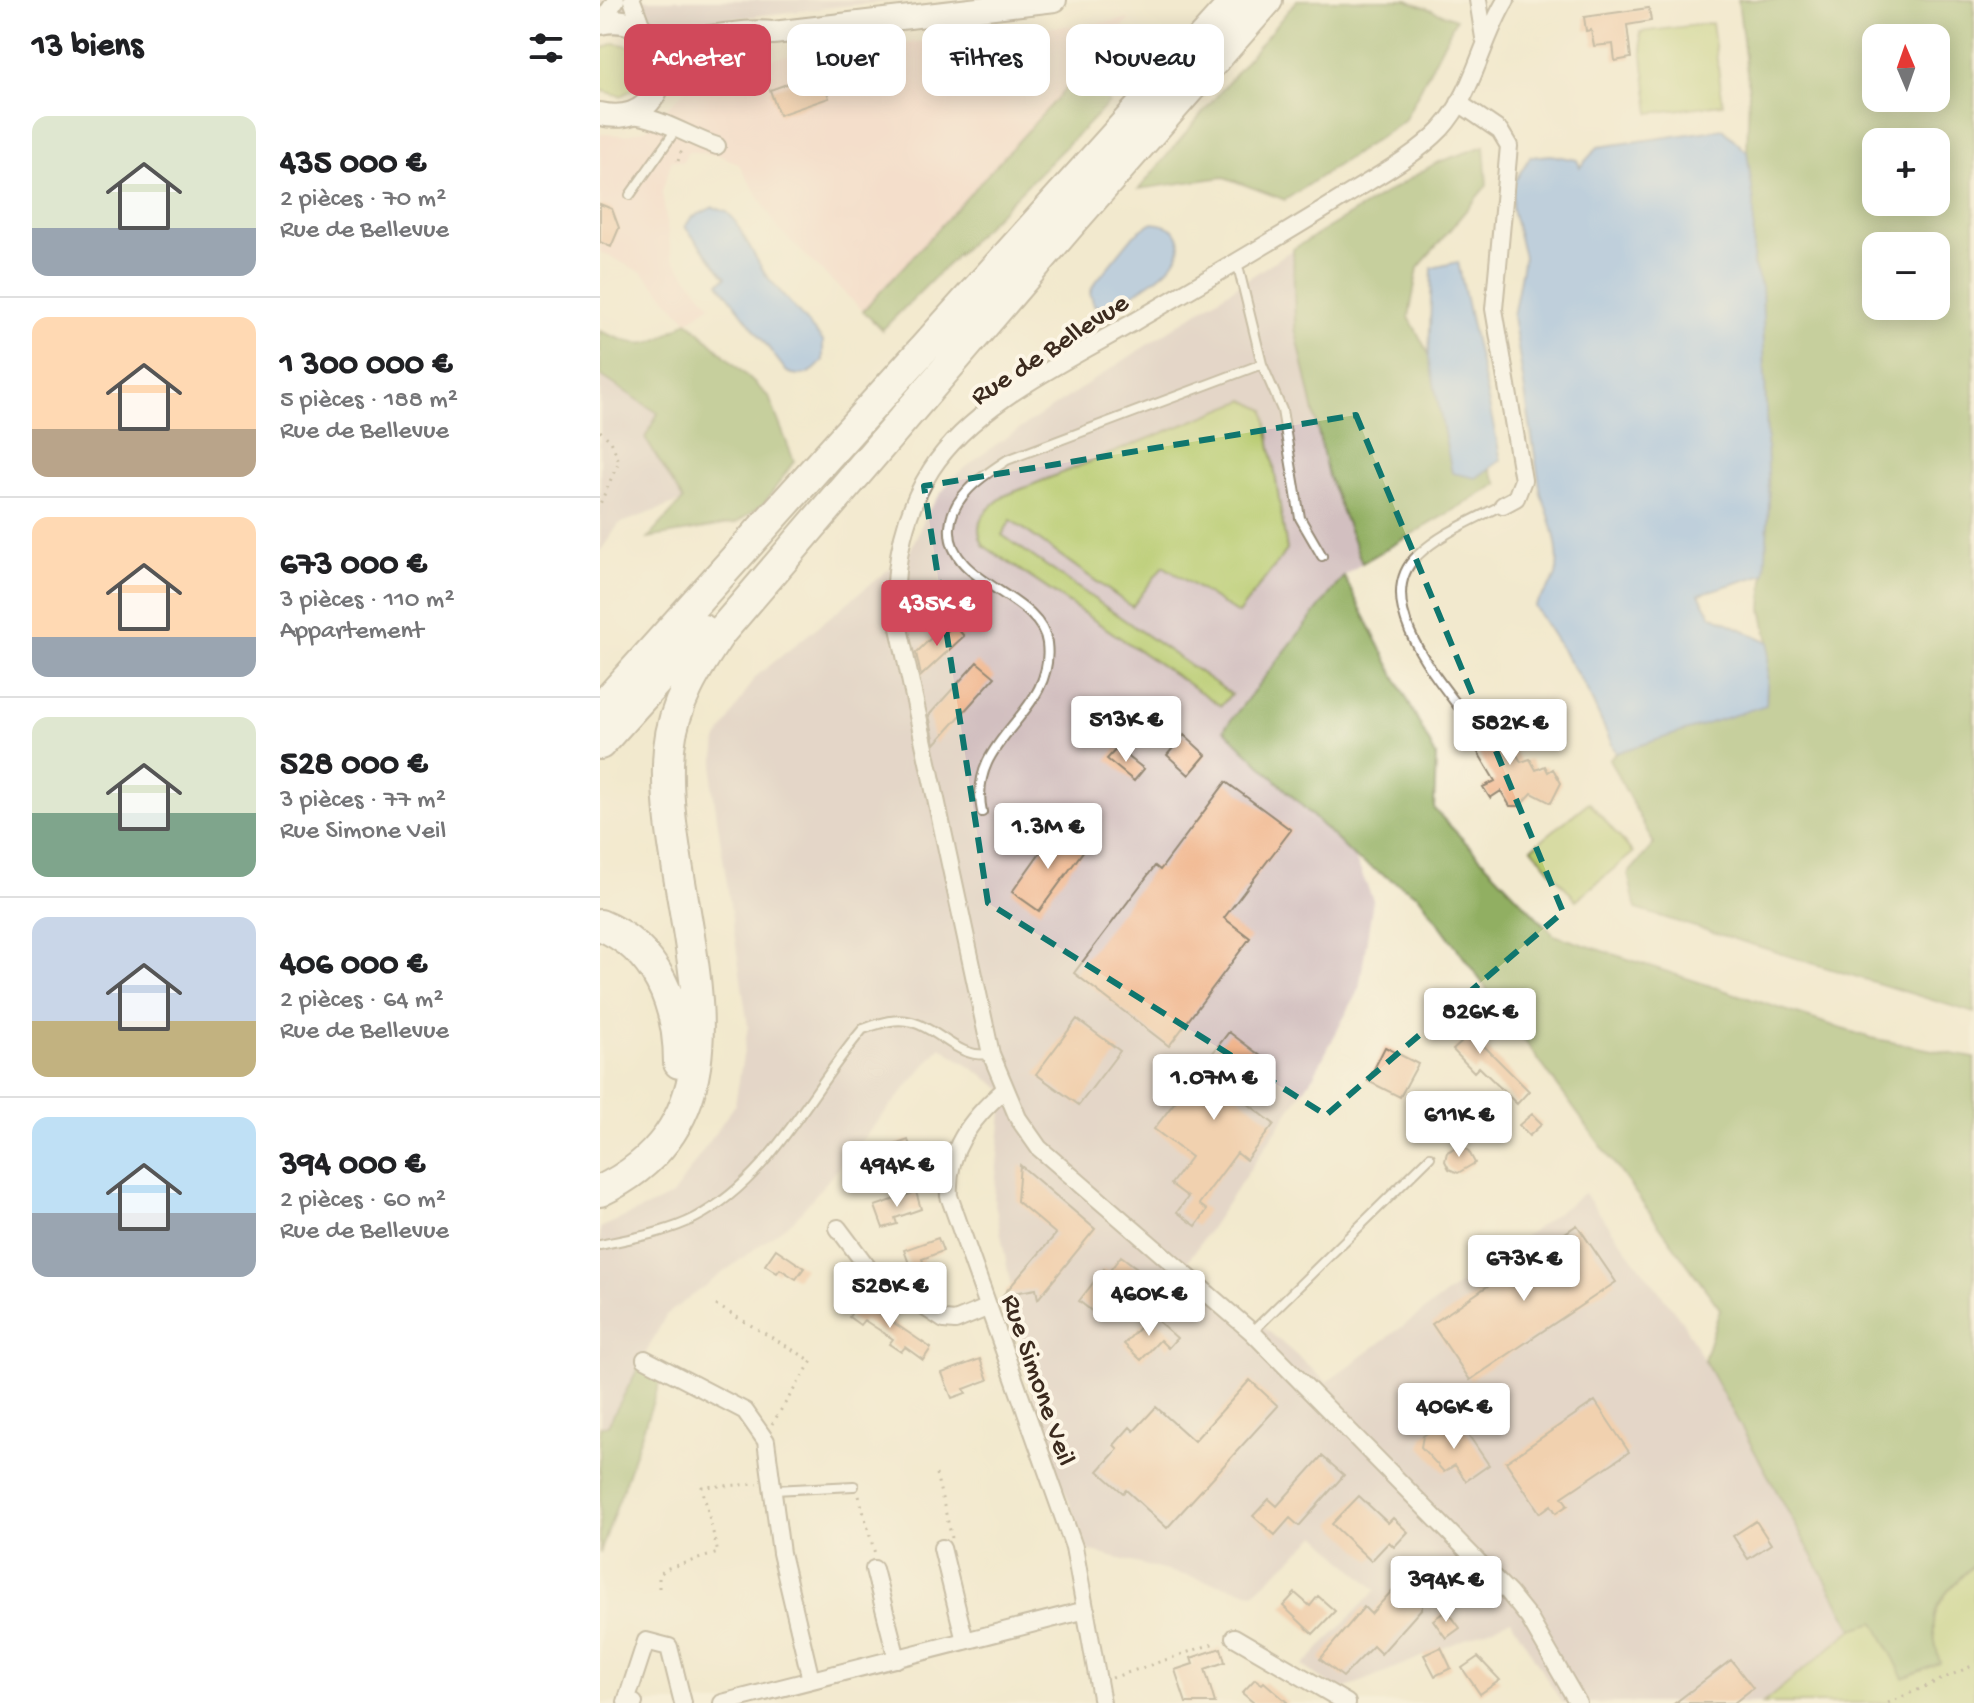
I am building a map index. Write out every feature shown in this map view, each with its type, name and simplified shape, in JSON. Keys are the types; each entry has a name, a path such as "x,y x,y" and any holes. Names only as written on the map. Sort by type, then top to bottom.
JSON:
{"highway":[{"path":"600,709 1214,26 1251,7"},
{"path":"600,1191 628,1178 657,1152 678,1126 695,1075 697,1003 667,795 669,744 682,698 721,632 1071,223 1251,7"},
{"path":"600,744 793,526 1071,223"},
{"path":"600,699 690,610"},
{"path":"600,925 639,949 657,972 671,1002 679,1044 679,1067 671,1099 657,1126 635,1150 600,1172"}],"street":[{"path":"600,23 616,0"},
{"path":"632,0 642,24"},
{"path":"773,33 1055,0"},
{"path":"1478,0 1485,40"},
{"name":"Rue de Bellevue","path":"1506,0 1485,40 1459,103 1441,128 1408,156 998,404 948,449 931,470 911,507 899,547 895,609 991,1054 1004,1090 1039,1148 1252,1332 1509,1593 1529,1618 1578,1703"},
{"path":"600,23 623,21 629,24"},
{"path":"625,115 638,110 651,96"},
{"path":"662,96 675,131"},
{"path":"1459,103 1500,131 1509,146 1494,309 1523,480 1516,498 1503,505"},
{"path":"600,114 650,117 675,131 717,146"},
{"name":"Rue Simone Veil","path":"1004,1090 990,1102 955,1149 947,1171 949,1196 1074,1547 1101,1682 1102,1703"},
{"path":"838,1228 871,1272 944,1320 955,1321 989,1307"},
{"path":"645,1359 745,1411 764,1437 790,1598 811,1680"},
{"path":"942,1548 965,1641"},
{"path":"874,1569 897,1659"},
{"path":"722,1703 1086,1610"},
{"path":"1234,1637 1347,1703"},
{"path":"634,1703 626,1702 646,1641 669,1647 683,1703"}],"lane":[{"path":"630,195 675,131"},
{"path":"1237,262 1262,364 1282,410 1300,518 1322,556"},
{"path":"982,812 978,793 982,767 1037,693 1047,667 1047,644 1043,626 958,558 949,540 950,521 958,501 978,480 1007,460 1262,364"},
{"path":"1458,706 1434,675 1407,623 1400,598 1404,577 1416,556 1455,530 1503,505"},
{"path":"600,1245 663,1231 696,1217 731,1194 766,1159 863,1029 888,1021 912,1022 964,1052 991,1054"},
{"path":"1252,1332 1430,1157"},
{"path":"773,1487 854,1486"}],"path":[{"path":"600,431 611,441 619,461 600,504"},
{"path":"716,1305 812,1361 764,1437"},
{"path":"936,1474 952,1534 952,1541 942,1548"},
{"path":"854,1486 877,1562 874,1569"},
{"path":"659,1588 659,1576 665,1569 718,1553 702,1487 773,1487"},
{"path":"1101,1682 1234,1637"},
{"path":"1888,1703 1974,1665"}],"highlighted area":[{"path":"1356,415 1563,912 1326,1115 988,903 924,486"}],"shaded area":[{"path":"600,0 898,0 685,24 600,9"},
{"path":"1130,19 1125,24 1084,24"},
{"path":"1066,26 1066,89 863,311 778,229 738,163 718,155 688,151 683,162 672,160 662,192 672,258 711,305 688,321 643,273 600,252 600,134 626,135 646,129 679,96 771,96 771,60 780,57 787,56 787,96 906,96 906,43 922,42 922,96 1050,96 1050,28"},
{"path":"1293,249 1295,328 1328,476 1362,563 1344,576 1225,729 1355,858 1373,900 1359,989 1315,1073 1188,1261 1327,1382 1584,1193 1682,1321 1853,1629 1763,1703 1562,1703 1511,1620 1339,1691 1303,1666 1376,1590 1317,1535 1254,1593 1088,1551 1035,1414 994,1198 1004,1090 941,1047 795,1219 666,1315 608,1426 600,1427 600,1228 672,1196 735,1104 748,1026 712,784 717,741 754,678 909,553 928,511 953,477 995,445"},
{"path":"600,375 659,413 645,438 683,501 619,524 600,552"}],"green space":[{"path":"1297,0 1407,0 1456,19 1404,121 1285,200 1224,177 1139,189 1217,96 1224,96 1224,87"},
{"path":"1738,0 1974,0 1974,1013 1636,909 1628,874 1654,844 1609,759 1616,753 1766,704 1769,642 1762,609 1769,503 1762,287 1753,265 1754,203 1747,152 1749,90"},
{"path":"1712,23 1723,104 1650,113 1640,32"},
{"path":"614,43 624,45 624,94 621,96 600,90 600,50"},
{"path":"1066,89 1066,96 1103,96 1109,103 882,330 863,311"},
{"path":"1484,146 1487,185 1418,268 1409,317 1498,484 1362,563 1328,476 1295,328 1293,249 1436,163"},
{"path":"688,321 769,397 794,461 764,504 736,523 648,538 683,500 645,438 658,413 600,375 600,331 627,341 646,343 663,337"},
{"path":"1245,400 1265,410 1287,550 1238,614 1163,566 1132,607 1011,520 1002,535 1231,694 1221,706 984,546 979,530 986,512 1004,496"},
{"path":"1344,576 1436,756 1434,809 1554,935 1871,1038 1974,1058 1974,1564 1943,1597 1934,1618 1940,1663 1904,1678 1875,1622 1853,1629 1704,1360 1720,1309 1419,896 1355,858 1224,729"},
{"path":"1589,802 1633,853 1576,900 1532,848"},
{"path":"640,1365 660,1381 600,1554 600,1427 608,1425"},
{"path":"1974,1564 1974,1703 1763,1703 1853,1629 1875,1621 1904,1677 1940,1663 1934,1631 1938,1608 1951,1587"}],"water":[{"path":"1723,129 1747,152 1754,203 1753,265 1762,287 1769,503 1765,574 1699,594 1711,615 1769,642 1766,705 1616,753 1586,688 1534,606 1556,575 1557,555 1541,494 1513,316 1524,257 1512,209 1513,184 1530,157 1551,155 1577,160 1580,167 1598,147"},
{"path":"713,207 727,212 734,219 765,274 823,341 823,360 812,371 803,375 787,372 719,283 726,277 685,227 691,218"},
{"path":"1151,223 1174,230 1180,247 1176,258 1158,277 1113,305 1102,308 1094,305 1090,293 1094,284 1134,235"},
{"path":"1458,262 1501,460 1476,478 1452,473 1429,358 1432,268"}],"building":[{"path":"1649,8 1651,21 1627,25 1631,58 1615,61 1613,44 1594,46 1591,30 1586,31 1584,17"},
{"path":"787,84 787,96 829,98 779,115 771,90"},
{"path":"600,204 612,209 619,228 611,247 600,242"},
{"path":"954,625 964,636 921,676 916,653 940,629 945,633"},
{"path":"977,662 995,677 935,744 929,715"},
{"path":"1496,718 1521,762 1530,759 1536,770 1545,766 1548,772 1553,769 1561,783 1551,803 1532,793 1520,806 1510,806 1501,791 1490,798 1483,787 1495,781 1467,734 1474,722"},
{"path":"1184,735 1206,755 1189,775 1167,755"},
{"path":"1117,748 1144,769 1134,781 1107,759"},
{"path":"1226,782 1291,830 1224,918 1250,938 1169,1046 1074,973 1155,866 1160,870"},
{"path":"1056,830 1084,850 1039,911 1012,892"},
{"path":"1441,1003 1529,1091 1517,1104 1479,1067 1474,1072 1453,1050 1461,1043 1431,1013"},
{"path":"1077,1019 1120,1051 1079,1105 1036,1074"},
{"path":"1229,1032 1266,1060 1238,1096 1274,1124 1246,1160 1237,1153 1199,1204 1207,1210 1196,1226 1177,1212 1188,1197 1171,1184 1191,1157 1154,1129"},
{"path":"1385,1047 1418,1064 1400,1097 1368,1081"},
{"path":"1532,1114 1542,1124 1529,1136 1519,1125"},
{"path":"908,1140 913,1154 892,1162 893,1167 879,1172 873,1153"},
{"path":"1459,1146 1468,1150 1475,1163 1458,1173 1449,1169 1445,1161 1447,1152"},
{"path":"1020,1165 1095,1229 1038,1299 1036,1289 1003,1295 1056,1234 1017,1201"},
{"path":"916,1192 921,1209 895,1218 897,1224 883,1228 875,1206"},
{"path":"1577,1225 1616,1282 1470,1380 1432,1324"},
{"path":"938,1238 943,1251 922,1259 924,1264 911,1269 904,1250"},
{"path":"776,1249 804,1268 796,1279 780,1269 777,1273 765,1265"},
{"path":"1121,1256 1141,1271 1102,1319 1079,1301 1104,1269 1108,1273"},
{"path":"860,1300 931,1348 923,1360 905,1347 901,1352 889,1344 893,1339 864,1320 860,1325 849,1317"},
{"path":"1151,1315 1177,1338 1168,1348 1160,1340 1141,1360 1124,1344"},
{"path":"980,1359 988,1380 964,1389 966,1393 952,1398 942,1373"},
{"path":"1250,1380 1278,1406 1167,1528 1126,1490 1123,1493 1098,1471 1118,1449 1114,1445 1130,1427 1134,1431 1156,1407 1194,1441"},
{"path":"1595,1401 1629,1452 1562,1497 1568,1505 1556,1513 1551,1505 1540,1513 1506,1462"},
{"path":"1446,1420 1455,1434 1463,1427 1489,1465 1466,1481 1455,1465 1444,1472 1421,1447 1423,1436"},
{"path":"1322,1456 1344,1475 1299,1526 1290,1518 1275,1535 1253,1516 1269,1499 1277,1506"},
{"path":"1359,1496 1388,1523 1393,1518 1408,1532 1394,1547 1389,1542 1371,1561 1332,1524"},
{"path":"1756,1521 1771,1544 1748,1559 1733,1536"},
{"path":"1432,1562 1433,1571 1441,1571 1442,1586 1422,1600 1422,1608 1381,1654 1373,1646 1343,1677 1320,1659 1364,1607 1371,1614 1397,1585 1403,1585 1417,1563"},
{"path":"1295,1593 1310,1606 1318,1596 1335,1611 1313,1634 1283,1606"},
{"path":"1447,1610 1460,1628 1446,1638 1433,1620"},
{"path":"1441,1647 1451,1668 1435,1676 1424,1655"},
{"path":"1221,1648 1225,1662 1205,1669 1215,1703 1186,1703 1175,1670 1193,1664 1191,1658"},
{"path":"1478,1657 1500,1680 1480,1694 1462,1668"},
{"path":"1731,1660 1753,1688 1734,1703 1675,1703"},
{"path":"1255,1679 1262,1684 1264,1682 1288,1703 1254,1703 1242,1693"}]}
